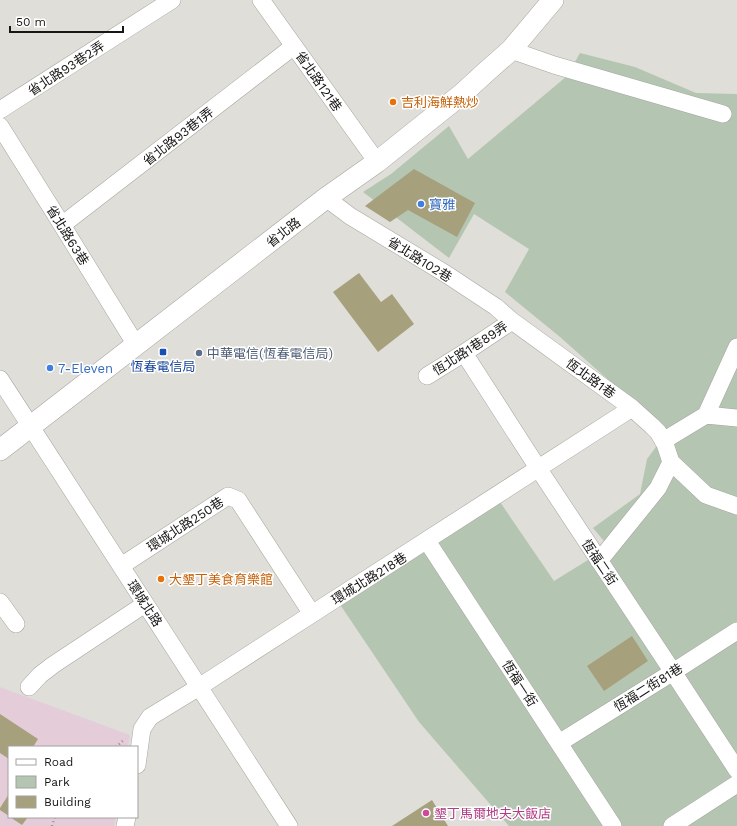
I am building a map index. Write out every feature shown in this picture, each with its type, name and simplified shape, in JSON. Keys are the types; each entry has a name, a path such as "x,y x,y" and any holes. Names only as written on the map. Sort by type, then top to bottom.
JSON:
{"main road":[{"name":"省北路","path":"0,450 326,198 377,162 462,94 511,50 552,0"}],"street":[{"name":"省北路93巷2弄","path":"0,110 172,0"},
{"name":"省北路121巷","path":"261,0 377,162"},
{"name":"省北路93巷1弄","path":"62,225 294,46"},
{"path":"511,50 554,65 723,114"},
{"name":"省北路63巷","path":"0,126 136,345"},
{"name":"省北路102巷","path":"326,198 350,216 446,274 496,307 512,321"},
{"name":"恆北路1巷89弄","path":"427,376 512,321"},
{"name":"恆北路1巷","path":"512,321 632,408 658,432 671,462"},
{"path":"663,441 706,415 737,347"},
{"name":"恆福二街","path":"464,353 737,770"},
{"name":"環城北路","path":"0,380 289,826"},
{"name":"環城北路218巷","path":"138,758 142,729 150,717 427,541 632,408"},
{"path":"706,415 737,418"},
{"path":"599,561 658,488 671,462 706,495 737,506"},
{"name":"環城北路250巷","path":"121,566 228,496 238,500 312,614"},
{"name":"恆福一街","path":"427,541 613,826"},
{"path":"0,602 16,624"},
{"path":"29,687 40,675 53,665 145,604"},
{"name":"恆福二街81巷","path":"559,742 737,631"},
{"path":"672,826 737,784"}],"shaded area":[{"path":"0,687 130,735 128,746 8,746 8,818 116,818 114,826 0,826"}],"green space":[{"path":"580,53 635,67 696,93 737,94 737,826 509,826 419,722 337,600 498,499 554,581 609,547 593,528 640,494 647,459 667,432 560,337 505,292 529,249 474,214 449,258 363,192 391,174 449,126 468,159 567,76"}],"building":[{"name":"寶雅","path":"414,169 475,203 457,237 408,210 390,222 365,206"},
{"path":"359,273 381,302 392,294 414,324 378,352 333,292"},
{"path":"632,636 648,661 604,691 587,666"},
{"path":"0,714 38,739 34,746 8,746 8,758 0,753"},
{"path":"8,796 8,815 0,810"},
{"name":"墾丁馬爾地夫大飯店","path":"432,800 448,826 392,826"},
{"path":"12,818 27,818 22,825"}],"place":[{"name":"吉利海鮮熱炒","path":"393,102"},
{"name":"寶雅","path":"421,204"},
{"name":"恆春電信局","path":"163,352"},
{"name":"中華電信(恆春電信局)","path":"199,353"},
{"name":"7-Eleven","path":"50,368"},
{"name":"大墾丁美食育樂館","path":"161,579"},
{"name":"墾丁馬爾地夫大飯店","path":"426,813"}]}
